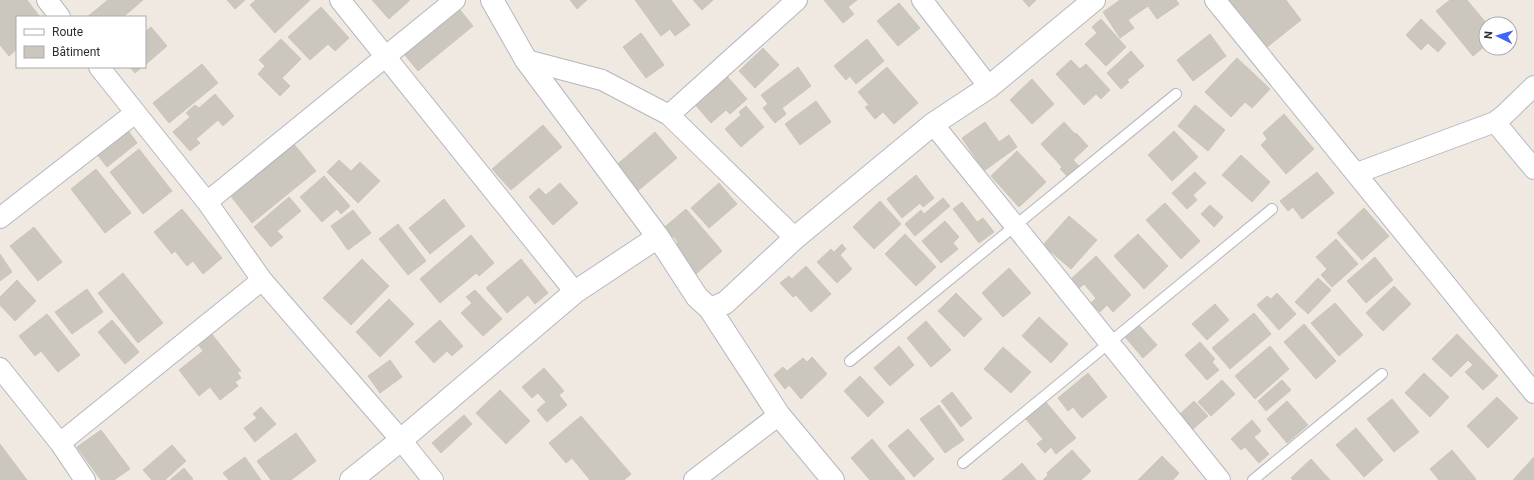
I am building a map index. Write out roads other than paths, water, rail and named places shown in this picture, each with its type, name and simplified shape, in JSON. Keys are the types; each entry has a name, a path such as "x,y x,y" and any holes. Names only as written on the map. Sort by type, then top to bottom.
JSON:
{"street":[{"path":"47,0 59,16"},
{"path":"340,0 575,292"},
{"path":"208,202 455,0"},
{"path":"492,0 526,60 658,237 697,297 710,309 779,416 833,480"},
{"path":"669,115 797,0"},
{"path":"922,0 989,87"},
{"path":"710,309 725,303 795,238 933,124 989,87 1094,0"},
{"path":"1215,0 1357,173 1527,370 1534,393"},
{"path":"526,60 602,80 669,115 795,238"},
{"path":"100,68 134,113 208,202 262,280 434,480"},
{"path":"1357,173 1495,122 1534,86"},
{"path":"0,218 134,113"},
{"path":"1495,122 1534,169"},
{"path":"933,124 1220,480"},
{"path":"351,480 401,440 575,292 658,237"},
{"path":"60,443 262,280"},
{"path":"0,368 60,443 85,480"},
{"path":"707,476 779,416"}],"lane":[{"path":"850,361 1176,94"},
{"path":"963,463 1272,209"},
{"path":"1253,480 1382,374"}]}
